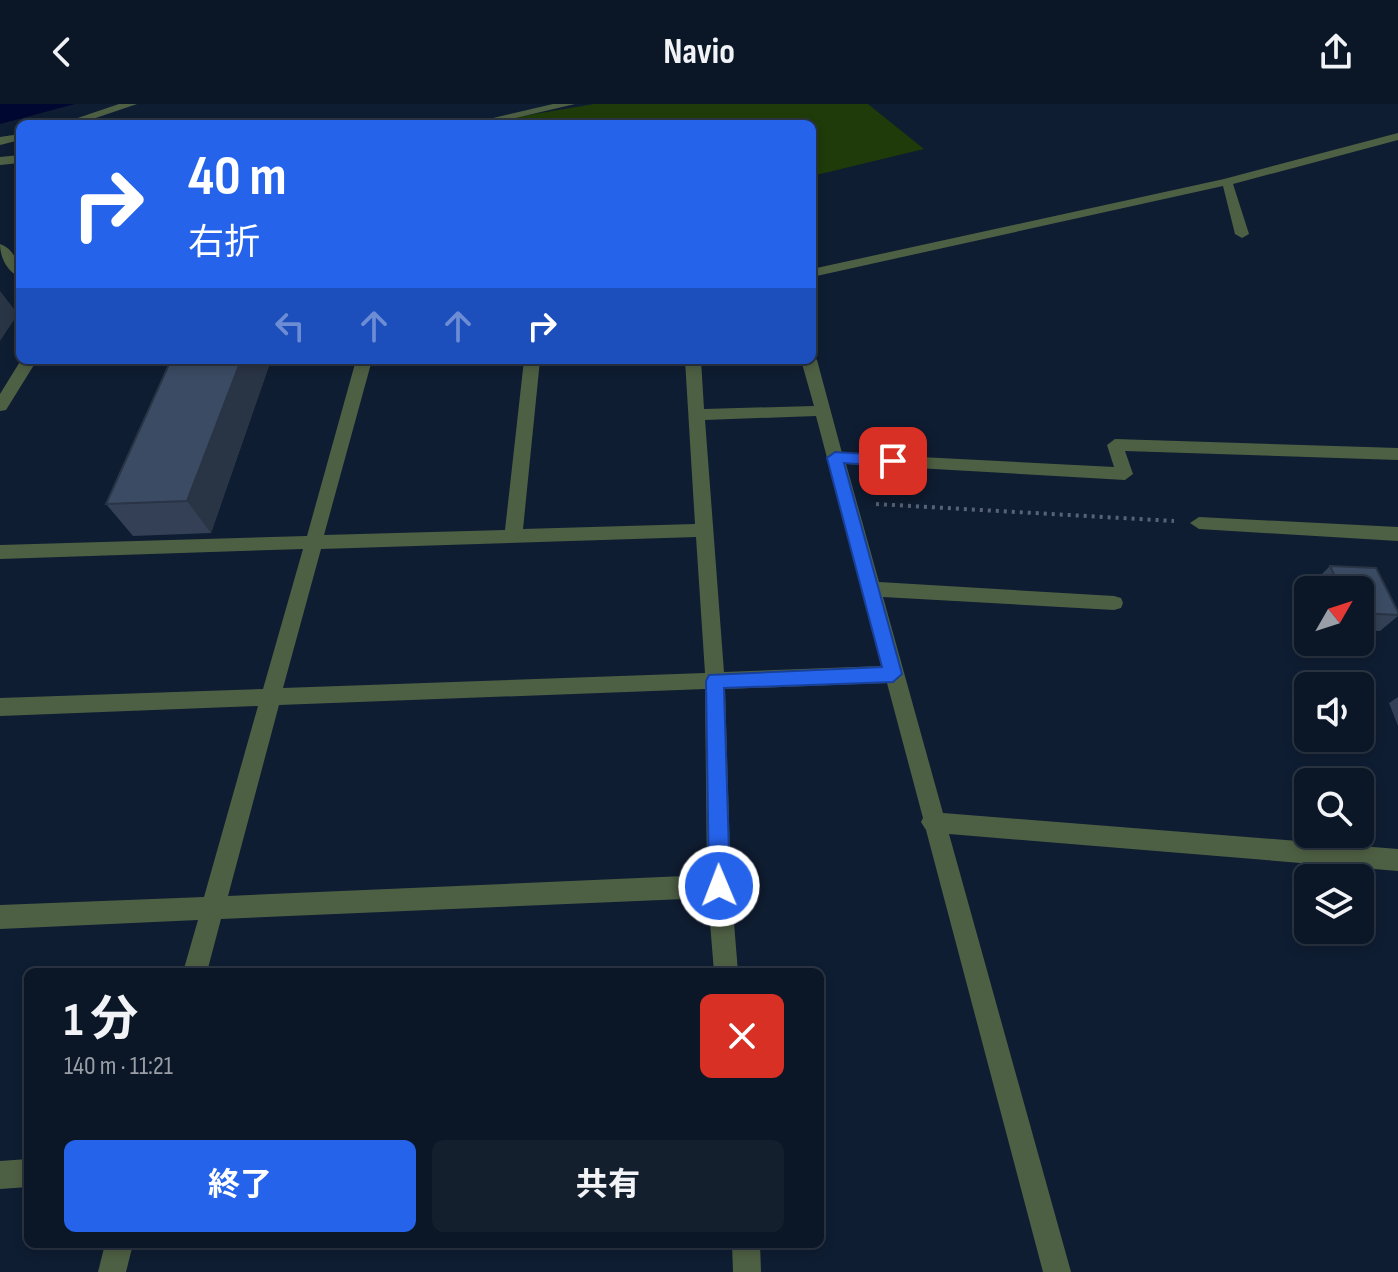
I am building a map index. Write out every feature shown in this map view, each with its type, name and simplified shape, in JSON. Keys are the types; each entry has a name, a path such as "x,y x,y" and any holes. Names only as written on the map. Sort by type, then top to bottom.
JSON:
{"street":[{"path":"79,120 131,104"},
{"path":"493,120 569,104"},
{"path":"816,272 1226,182 1398,136"},
{"path":"1226,182 1242,234"},
{"path":"0,248 16,270"},
{"path":"0,406 26,364"},
{"path":"196,968 363,364"},
{"path":"513,536 532,364"},
{"path":"693,364 715,681 719,886 726,968"},
{"path":"810,364 932,822 1057,1272"},
{"path":"697,415 822,411"},
{"path":"835,458 1125,474 1115,445 1398,454"},
{"path":"1199,523 1398,534"},
{"path":"0,552 312,545 704,530"},
{"path":"870,589 1114,603"},
{"path":"0,707 893,674"},
{"path":"932,822 1398,860"},
{"path":"0,917 719,886"},
{"path":"0,1175 24,1173"},
{"path":"112,1272 118,1248"},
{"path":"746,1248 747,1272"}],"path":[{"path":"847,503 1199,523"}],"green space":[{"path":"594,104 868,104 924,149 816,175 816,120 500,120"}],"water":[{"path":"0,104 75,104 0,124"}],"building":[{"path":"169,364 239,364 187,501 106,504"},
{"path":"1330,566 1376,568 1398,615 1374,614 1374,576 1335,576"}],"route":[{"path":"719,886 715,681 893,674 835,458 893,461"}]}
